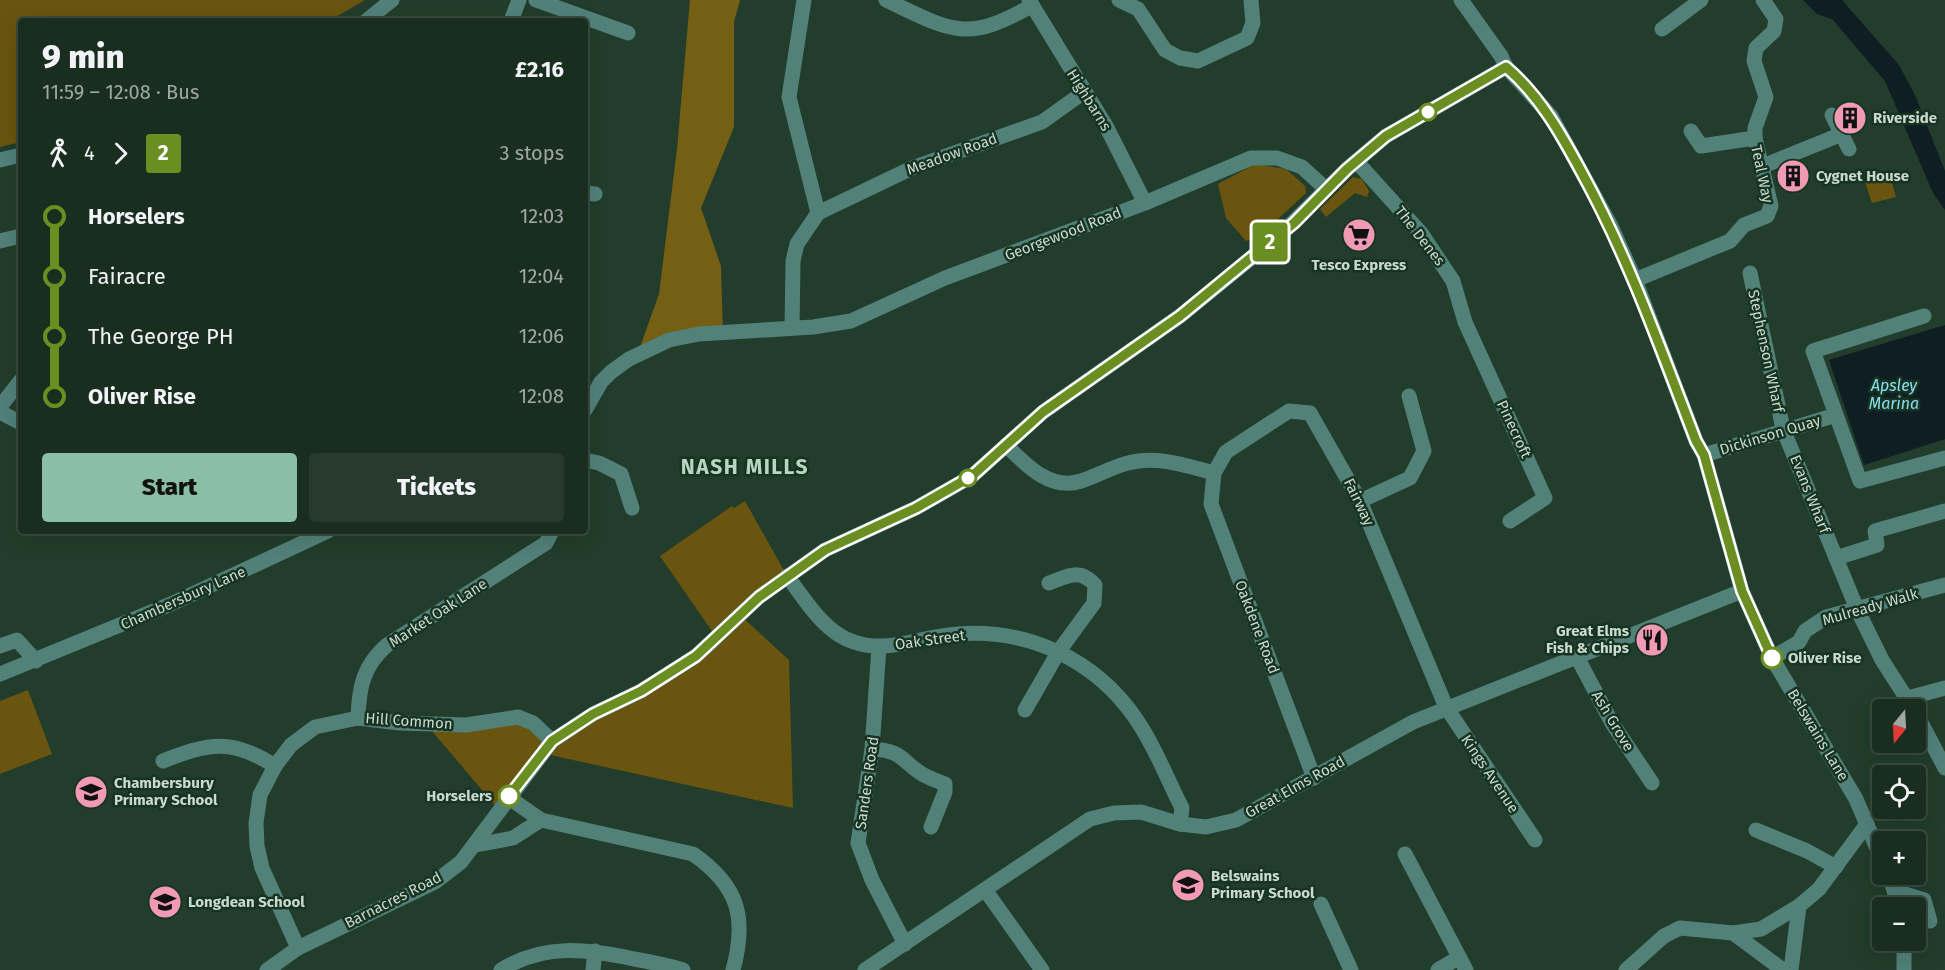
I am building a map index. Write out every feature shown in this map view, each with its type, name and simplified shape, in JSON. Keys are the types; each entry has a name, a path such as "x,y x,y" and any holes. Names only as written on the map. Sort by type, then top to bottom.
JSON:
{"street":[{"path":"370,18 392,0"},
{"path":"512,18 519,0"},
{"path":"536,0 586,18"},
{"path":"588,405 601,382 611,372 647,349 669,340 721,332 792,328 793,261 797,244 818,213 789,97 804,0"},
{"path":"886,0 945,27 984,29 1004,22 1030,3"},
{"path":"1119,0 1138,9 1165,50 1180,58 1198,62 1246,38 1252,23 1251,0"},
{"name":"Belswains Lane","path":"1461,0 1501,56 1506,67 1551,116 1611,226 1635,280 1696,441 1704,455 1742,591 1772,658 1856,799 1872,836"},
{"name":"Teal Way","path":"1635,280 1730,241 1743,225 1767,216 1771,206 1755,138 1755,128 1766,97 1754,61 1756,48 1774,31 1776,19 1763,0"},
{"path":"1662,29 1695,2"},
{"name":"Highbarns","path":"1030,3 1106,126 1144,203"},
{"path":"588,19 628,33"},
{"name":"Barnacres Road","path":"267,970 298,948 435,882 461,862 476,845 508,797 552,741 593,714 641,691 696,656 759,597 825,550 916,508 972,476 1043,412 1180,316 1294,223 1326,189 1386,136 1506,67"},
{"name":"Meadow Road","path":"818,213 912,168 1042,122 1084,93"},
{"path":"1832,115 1849,149"},
{"path":"1690,131 1701,146 1755,138"},
{"path":"1763,166 1842,134"},
{"path":"0,160 18,156"},
{"name":"Georgewood Road","path":"792,328 833,325 869,315 945,278 1144,203 1251,158 1277,158 1302,167 1326,189"},
{"name":"The Denes","path":"1357,162 1421,233 1453,281 1464,322"},
{"path":"0,241 18,237"},
{"name":"Stephenson Wharf","path":"1750,273 1783,429"},
{"name":"Dickinson Quay","path":"1924,316 1813,351 1860,481 1945,458"},
{"name":"Pinecroft","path":"1464,322 1545,498 1510,521"},
{"path":"0,407 18,384"},
{"path":"1360,501 1410,478 1424,451 1409,396"},
{"name":"Fairway","path":"1214,473 1226,452 1289,411 1310,413 1360,501 1446,707"},
{"path":"0,412 18,421"},
{"name":"Dickinson Quay","path":"1704,455 1783,429 1836,415"},
{"name":"Evans Wharf","path":"1783,429 1857,609 1882,660 1907,699"},
{"path":"1006,445 1035,474 1058,482 1078,483 1130,462 1164,460 1214,473"},
{"path":"588,461 599,463 621,474 632,508"},
{"name":"Oakdene Road","path":"1214,473 1211,504 1314,778"},
{"path":"1836,558 1877,545 1875,531 1945,511"},
{"name":"Chambersbury Lane","path":"0,674 171,604 322,534"},
{"name":"Market Oak Lane","path":"358,718 360,684 374,656 387,645 546,543 550,534"},
{"path":"1025,710 1059,651 1094,603 1095,585 1087,576 1075,573 1049,583"},
{"name":"Oak Street","path":"787,576 823,622 852,642 879,647 955,634 988,633 1025,639 1059,651 1109,685 1137,720 1182,808 1180,824"},
{"name":"Mulready Walk","path":"1772,658 1799,642 1814,624 1826,617 1945,585"},
{"name":"Great Elms Road","path":"870,968 1090,819 1114,813 1141,812 1180,824 1206,827 1236,820 1413,722 1446,707 1742,591"},
{"path":"0,646 17,640 36,661"},
{"name":"Sanders Road","path":"879,647 872,749 858,843 872,880 905,944"},
{"name":"Ash Grove","path":"1577,657 1612,723 1652,783"},
{"path":"1926,699 1945,688"},
{"name":"Kings Avenue","path":"1446,707 1535,840"},
{"name":"Hill Common","path":"298,948 262,868 257,846 256,823 260,795 274,766 291,745 315,728 358,718 400,723 466,725 518,717 533,723 552,741"},
{"name":"Evans Wharf","path":"1926,733 1945,768"},
{"path":"163,761 212,745 238,747 274,766"},
{"path":"872,749 887,750 903,756 921,773 945,784 945,792 931,827"},
{"path":"508,797 541,820 693,854 712,867 736,900 741,940 733,970"},
{"path":"476,845 513,838 541,820"},
{"path":"1626,970 1664,936 1680,928 1733,933 1761,928 1799,906 1819,889 1867,824"},
{"path":"1756,830 1807,851 1836,867"},
{"path":"1405,854 1462,964 1438,970"},
{"path":"1893,885 1896,897"},
{"path":"986,891 1042,970"},
{"path":"1895,891 1924,900 1930,921"},
{"path":"1321,904 1351,970"},
{"path":"1791,970 1799,906"},
{"path":"1733,933 1783,970"},
{"path":"501,970 538,953 565,949 595,951 683,970"},
{"path":"592,970 595,951"},
{"path":"1904,951 1904,970"}],"shaded area":[{"path":"0,0 365,0 334,18 18,18 18,143 0,147"},
{"path":"690,0 740,0 734,22 734,127 701,208 721,266 723,335 639,350 659,294 677,149"},
{"path":"1255,164 1286,169 1305,186 1306,193 1263,233 1246,241 1226,218 1218,184"},
{"path":"1890,175 1896,197 1872,203 1865,182"},
{"path":"1353,177 1362,179 1369,191 1367,197 1355,193 1326,217 1320,209"},
{"path":"745,501 787,576 740,615 789,660 793,808 541,753 499,810 426,724 518,717 552,740 716,637 660,556 732,506 734,508"},
{"path":"28,690 52,754 0,774 0,701"}],"water":[{"path":"1803,0 1842,0 1899,65 1915,95 1945,171 1945,210 1933,193 1885,81 1832,19 1817,14"},
{"name":"Apsley Marina","path":"1945,325 1945,439 1864,465 1829,360"}],"bus line":[{"name":"2","path":"509,796 534,761 552,741 593,714 641,691 696,656 759,597 825,550 916,508 972,476 1043,412 1180,316 1294,223 1347,169 1386,136 1506,67 1551,116 1611,226 1635,280 1696,441 1704,455 1742,591 1772,658"}],"place":[{"name":"Riverside","path":"1850,118"},
{"name":"Cygnet House","path":"1793,176"},
{"name":"Tesco Express","path":"1359,235"},
{"name":"Great Elms Fish & Chips","path":"1652,640"},
{"name":"Oliver Rise","path":"1772,658"},
{"name":"Chambersbury Primary School","path":"91,792"},
{"name":"Horselers","path":"509,796"},
{"name":"Belswains Primary School","path":"1188,885"},
{"name":"Longdean School","path":"165,902"}],"district":[{"name":"NASH MILLS","path":"745,467"}]}
